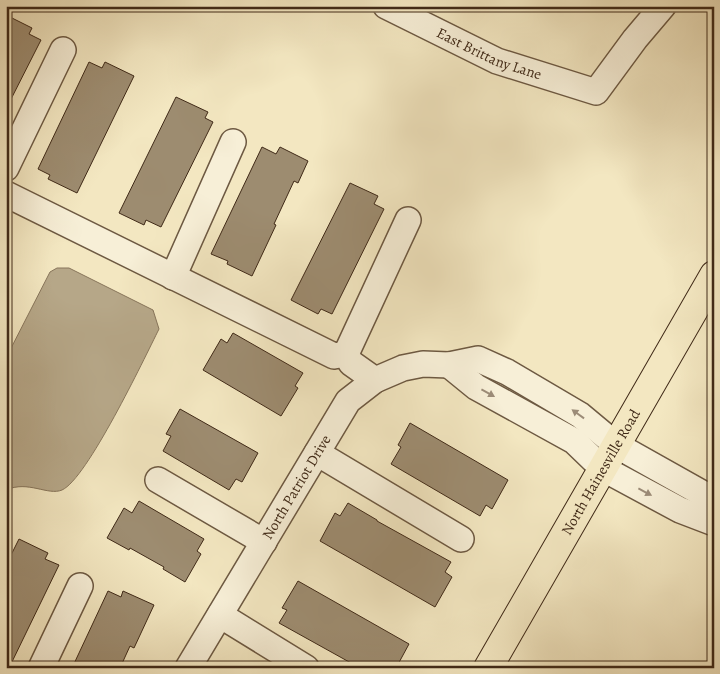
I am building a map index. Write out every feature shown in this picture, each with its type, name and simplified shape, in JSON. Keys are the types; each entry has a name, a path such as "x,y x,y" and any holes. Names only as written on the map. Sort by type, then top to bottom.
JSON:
{"main road":[{"name":"North Hainesville Road","path":"488,668 714,275"}],"street":[{"name":"East Brittany Lane","path":"386,6 497,61 596,92 635,39 660,12 663,6"},
{"path":"6,168 63,50"},
{"path":"173,277 233,142"},
{"path":"6,194 334,356 346,354"},
{"path":"346,354 408,220"},
{"path":"346,354 351,363 375,380"},
{"name":"North Patriot Drive","path":"188,668 348,401 375,380 403,368 416,365 449,365 478,359 507,372 580,414 616,444 714,500"},
{"path":"449,365 476,387 574,441 602,468 680,510 714,523"},
{"path":"317,453 461,539"},
{"path":"158,480 264,542"},
{"path":"41,668 80,586"},
{"path":"220,615 306,668"}],"shaded area":[{"path":"57,268 69,268 153,310 159,329 100,442 73,481 62,490 56,491 30,487 14,487 6,490 6,358 50,272"}],"building":[{"path":"6,15 32,28 29,34 41,40 6,109"},
{"path":"89,62 102,68 105,62 134,76 77,193 48,179 50,175 38,169"},
{"path":"176,97 208,112 205,118 213,122 161,227 146,220 144,225 119,213"},
{"path":"262,147 276,154 280,147 308,161 298,183 294,181 252,276 227,264 228,261 211,254"},
{"path":"350,183 378,196 374,204 384,209 332,314 321,309 318,314 291,300"},
{"path":"233,333 303,373 295,386 298,388 281,416 203,370 221,339 227,343"},
{"path":"180,409 258,453 242,482 236,479 229,490 163,451 171,436 166,434"},
{"path":"410,423 508,480 492,509 486,505 480,516 391,464 401,447 398,445"},
{"path":"139,501 204,539 197,551 201,554 185,582 163,569 164,567 130,548 129,550 107,538 124,508 132,513"},
{"path":"348,503 451,562 445,572 452,577 435,607 320,541 335,513 340,516"},
{"path":"19,539 48,553 45,559 59,565 9,668 6,668 6,565"},
{"path":"298,581 409,644 396,668 360,668 279,623 287,610 282,608"},
{"path":"108,591 121,597 123,591 154,605 134,648 130,646 120,668 72,668"}]}
